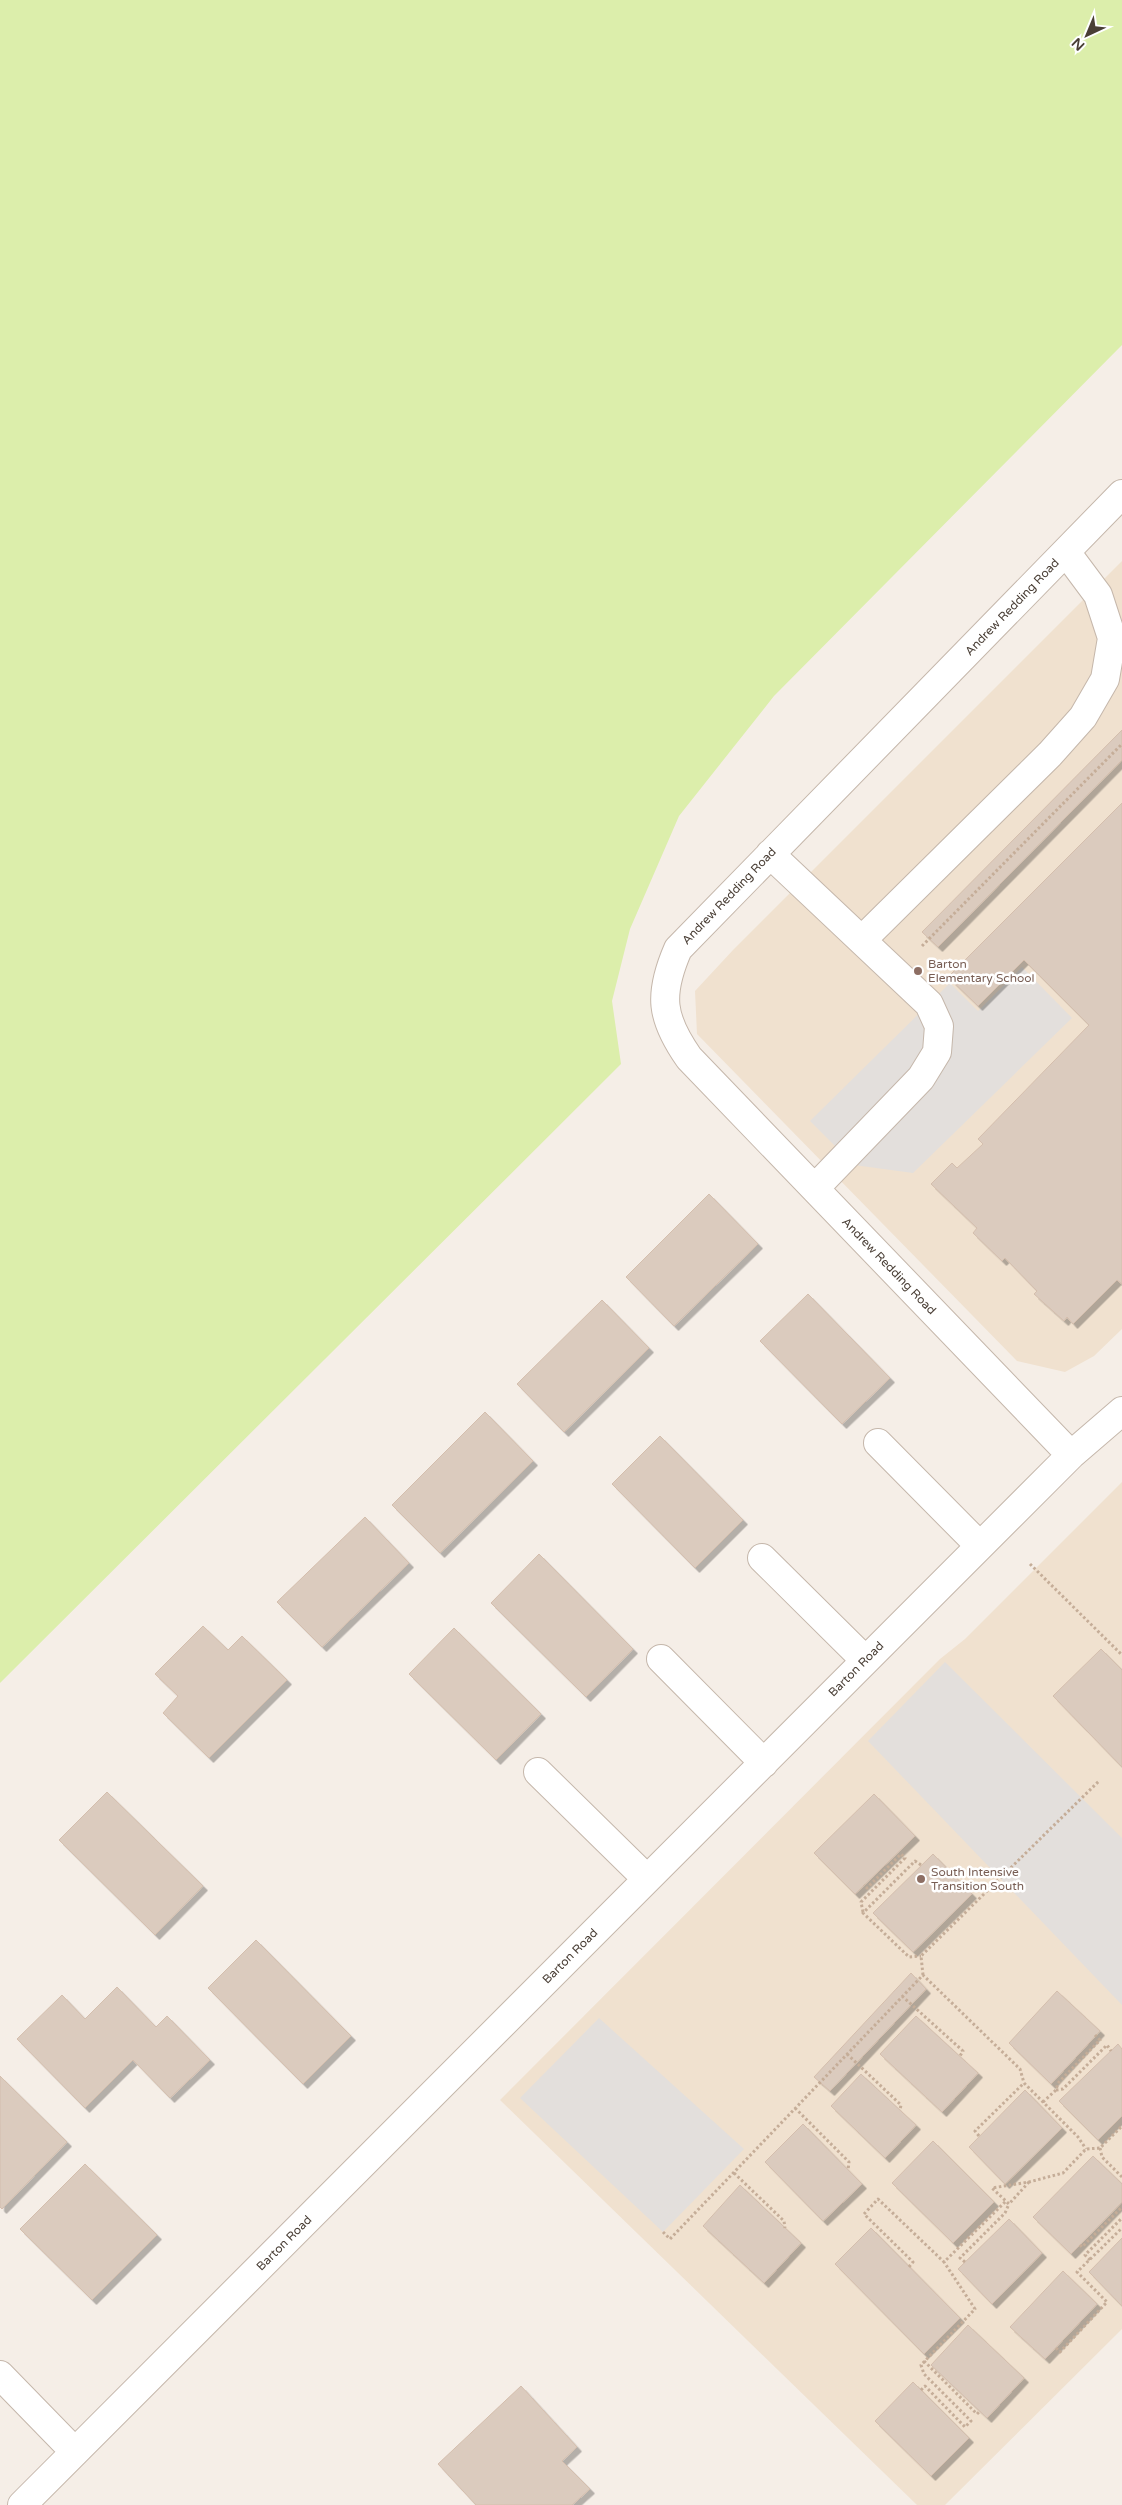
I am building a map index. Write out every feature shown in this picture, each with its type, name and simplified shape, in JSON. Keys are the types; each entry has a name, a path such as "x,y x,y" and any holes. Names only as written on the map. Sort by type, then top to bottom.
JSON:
{"street":[{"name":"Andrew Redding Road","path":"1071,1455 689,1058 672,1034 664,1005 666,976 678,949 1122,494"},
{"path":"862,940 1050,754 1083,717 1105,679 1112,638 1098,595 1066,552"},
{"path":"770,854 929,1004 938,1026 937,1052 920,1078 814,1188"},
{"name":"Barton Road","path":"22,2505 1071,1455 1122,1411"},
{"path":"878,1443 980,1546"},
{"path":"762,1558 865,1660"},
{"path":"661,1660 764,1762"},
{"path":"538,1772 647,1879"},
{"path":"0,2375 75,2452"}],"path":[{"path":"921,947 1122,744"},
{"path":"1030,1564 1122,1655"},
{"path":"864,1885 867,1888 901,1854 906,1858 861,1902 863,1913 909,1957 922,1956 1099,1781"},
{"path":"863,1913 915,1861 921,1864"},
{"path":"922,1956 923,1975 1020,2069 1024,2083 1078,2137 1086,2149"},
{"path":"663,2232 670,2239 923,1975"},
{"path":"902,1996 963,2051 960,2056"},
{"path":"1044,2102 1056,2090 1058,2083 1100,2040 1095,2035"},
{"path":"1056,2090 1063,2089 1107,2046 1111,2051"},
{"path":"847,2054 901,2105 900,2110"},
{"path":"979,2136 975,2131 1024,2083"},
{"path":"795,2108 849,2162 848,2170"},
{"path":"1008,2202 992,2188 1029,2182 1063,2173 1086,2149 1100,2148 1122,2126"},
{"path":"1100,2148 1102,2158 1122,2177"},
{"path":"734,2173 784,2221 786,2228"},
{"path":"944,2262 1029,2182"},
{"path":"909,2267 913,2262 864,2214 878,2200 944,2262 975,2309 921,2365 924,2374 971,2421 965,2427 925,2386 921,2390"},
{"path":"965,2262 960,2258 1005,2213 1008,2202"},
{"path":"1080,2245 1082,2247 1122,2207"},
{"path":"1090,2260 1086,2255 1122,2218"},
{"path":"1056,2348 1060,2352 1108,2302 1077,2272 1122,2228"},
{"path":"924,2361 977,2414 980,2411"}],"shaded area":[{"name":"Barton Elementary School","path":"1122,561 1122,1329 1094,1356 1065,1372 1017,1361 697,1034 695,991 733,950"},
{"path":"1022,967 1072,1018 913,1173 854,1165 810,1121 950,983 978,1011"},
{"name":"South Intensive Transition South","path":"1122,1482 1122,2329 945,2505 917,2505 500,2100 940,1659 965,1639"},
{"path":"945,1662 1122,1838 1122,2005 868,1741"},
{"path":"599,2018 744,2149 663,2232 520,2098"}],"green space":[{"path":"0,0 1122,0 1122,345 774,696 679,816 630,929 612,1001 621,1064 0,1683"}],"building":[{"path":"1122,730 1122,760 938,947 922,932"},
{"path":"1122,803 1122,1284 1117,1280 1073,1324 1067,1317 1064,1321 1034,1294 1037,1291 1005,1258 1002,1261 973,1233 977,1228 931,1184 952,1163 957,1168 983,1144 978,1139 1089,1025 1024,960 978,1006 948,977"},
{"path":"709,1194 758,1244 674,1326 626,1277"},
{"path":"808,1294 890,1378 842,1424 760,1341"},
{"path":"602,1300 649,1348 564,1432 517,1384"},
{"path":"485,1412 533,1461 440,1553 392,1505"},
{"path":"660,1436 743,1520 695,1568 612,1484"},
{"path":"365,1517 409,1563 322,1647 277,1602"},
{"path":"539,1554 633,1649 586,1697 491,1603"},
{"path":"203,1626 228,1650 242,1636 287,1680 209,1758 163,1713 178,1696 155,1674"},
{"path":"454,1628 541,1714 496,1760 409,1674"},
{"path":"1101,1649 1122,1670 1122,1767 1053,1696"},
{"path":"107,1792 203,1886 155,1935 59,1840"},
{"path":"874,1794 915,1836 855,1894 814,1853"},
{"path":"933,1854 972,1894 913,1952 873,1913"},
{"path":"256,1940 351,2036 303,2084 208,1988"},
{"path":"911,1973 926,1989 830,2091 814,2077"},
{"path":"117,1987 156,2027 167,2016 210,2060 170,2098 133,2060 85,2108 17,2039 62,1995 85,2019"},
{"path":"1057,1991 1100,2031 1051,2084 1009,2043"},
{"path":"916,2016 978,2073 942,2112 880,2054"},
{"path":"1118,2044 1122,2049 1122,2116 1098,2140 1059,2101"},
{"path":"861,2074 916,2125 885,2158 831,2106"},
{"path":"0,2076 67,2142 2,2209 0,2207"},
{"path":"1025,2090 1062,2128 1005,2184 969,2147"},
{"path":"803,2124 862,2184 823,2221 765,2162"},
{"path":"933,2141 994,2202 953,2243 892,2183"},
{"path":"1093,2156 1122,2184 1122,2202 1071,2254 1033,2217"},
{"path":"85,2164 157,2235 92,2300 20,2229"},
{"path":"740,2185 801,2243 764,2283 703,2226"},
{"path":"1009,2219 1042,2253 992,2304 958,2269"},
{"path":"871,2228 960,2318 924,2354 835,2264"},
{"path":"1122,2238 1122,2306 1089,2272"},
{"path":"1063,2271 1097,2304 1045,2359 1010,2327"},
{"path":"968,2325 1024,2378 987,2418 931,2365"},
{"path":"913,2382 969,2438 931,2476 875,2421"},
{"path":"521,2386 577,2447 562,2461 590,2489 572,2505 476,2505 438,2464"}],"place":[{"name":"Barton Elementary School","path":"918,971"},
{"name":"South Intensive Transition South","path":"921,1879"}]}
